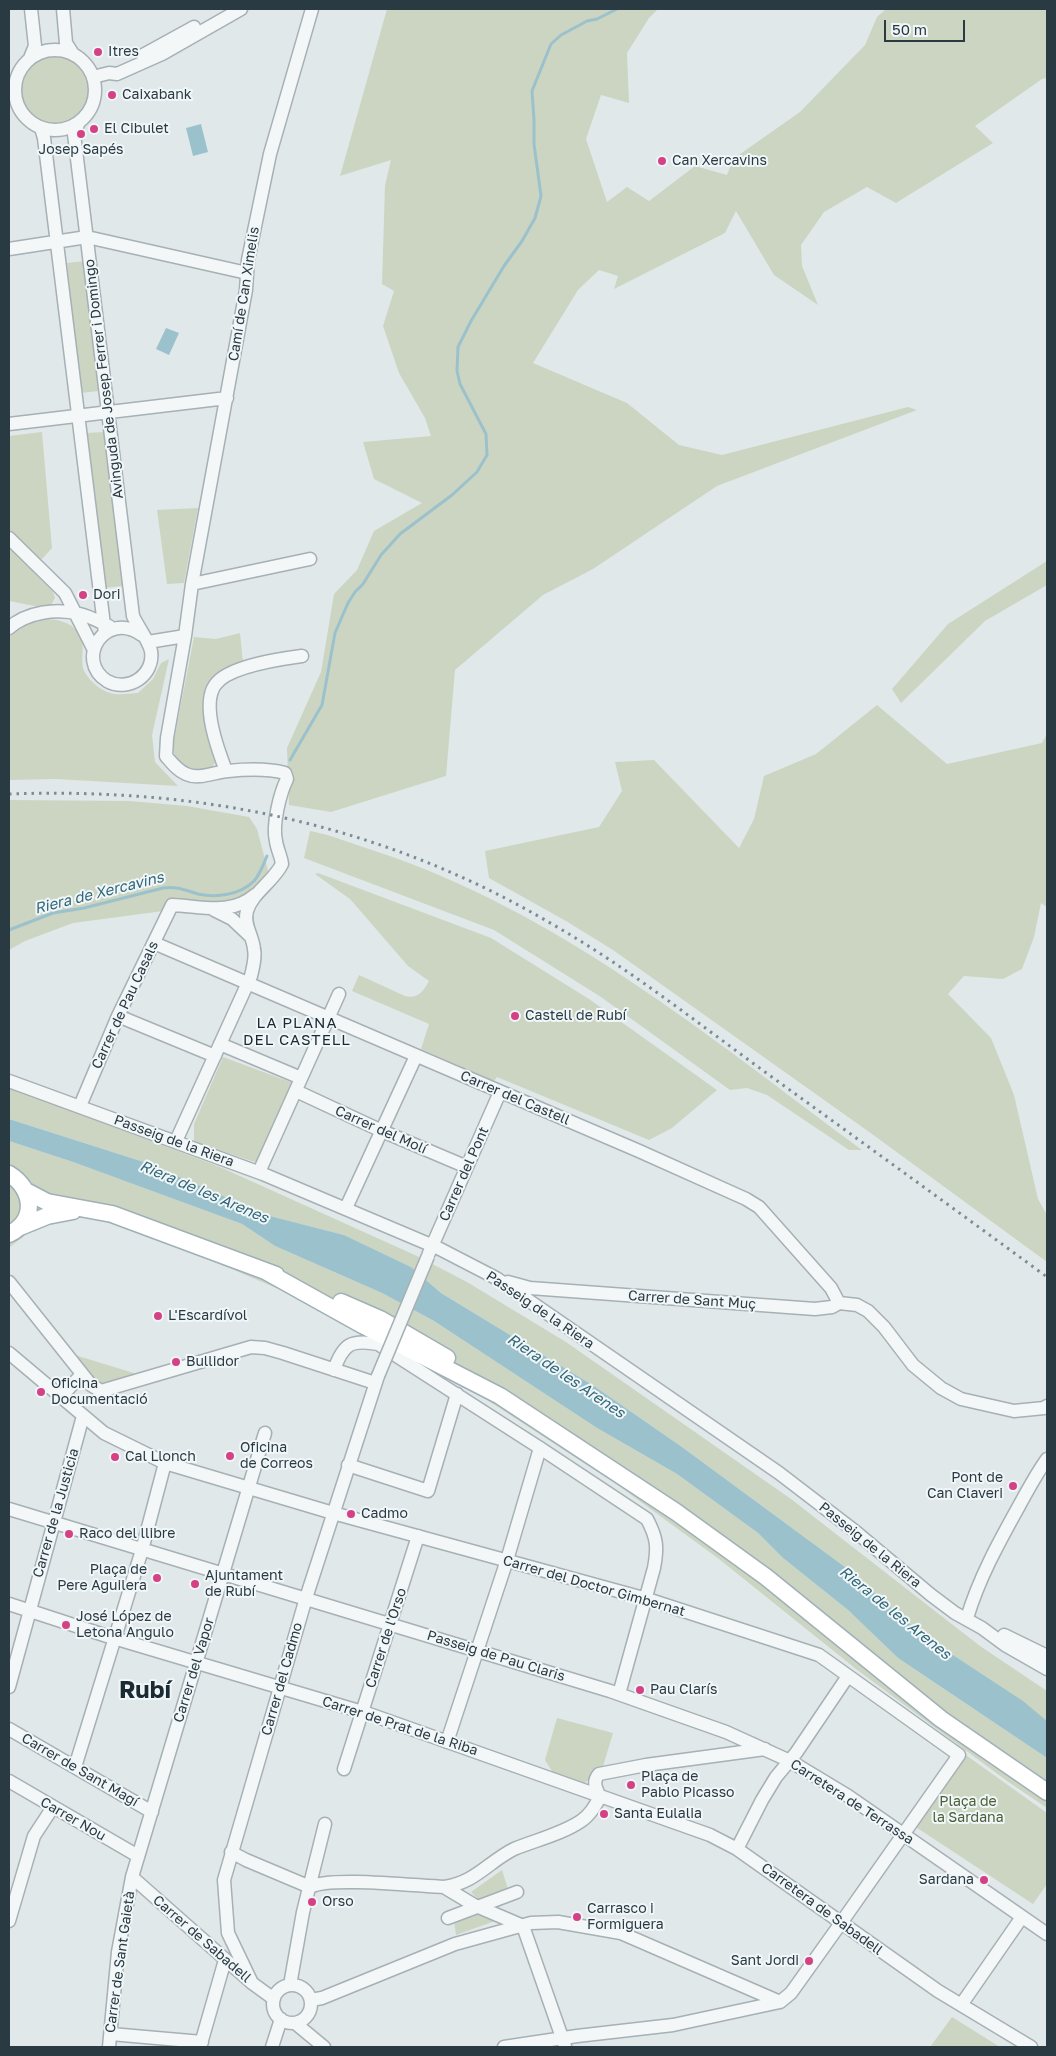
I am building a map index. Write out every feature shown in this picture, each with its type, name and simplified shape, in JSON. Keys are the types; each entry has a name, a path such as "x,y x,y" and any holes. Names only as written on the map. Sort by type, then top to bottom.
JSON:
{"main road":[{"path":"9,1174 18,1179 26,1191 29,1209 25,1219 14,1230"},
{"path":"26,1191 46,1202 88,1208 148,1226 304,1285 380,1319 459,1365 479,1378 500,1396 718,1541 766,1577 941,1719 1047,1792"},
{"path":"14,1230 47,1216 88,1208"}],"street":[{"path":"30,58 43,51 52,49 66,50 83,60 96,85 94,99 89,112 79,122 54,131 41,128 14,105 13,82 30,58 35,46 31,9"},
{"path":"62,9 66,43 73,54"},
{"path":"93,77 109,73 117,74 162,54 235,9"},
{"name":"Camí de Can Ximelis","path":"258,893 276,876 282,864 275,840 280,801 287,779 285,773 268,769 226,771 198,777 187,775 175,768 166,756 167,738 186,636 192,584 270,154 312,9"},
{"name":"Avinguda de Josep Ferrer i Domingo","path":"79,122 74,134 133,616 145,639"},
{"path":"41,128 44,138 78,416 107,628 96,643 94,650"},
{"path":"9,249 87,237 247,273"},
{"path":"9,424 227,398"},
{"path":"9,538 65,593 94,650 96,668 101,676 117,684 126,685 142,677 148,669 151,660 145,639"},
{"path":"192,584 310,559"},
{"path":"56,611 64,604 65,593"},
{"path":"9,628 33,615 56,611 75,613 107,628 129,628 145,639 186,636"},
{"path":"226,771 212,728 210,706 215,685 227,676 260,663 302,656"},
{"path":"209,908 237,906 258,893"},
{"path":"176,1141 254,964 255,951 246,918 247,910 258,893"},
{"name":"Carrer de Pau Casals","path":"80,1106 118,1016 172,905 209,908"},
{"path":"209,908 232,919 252,937"},
{"name":"Carrer del Castell","path":"154,943 639,1151 753,1203 831,1288 839,1303"},
{"path":"259,1172 339,994"},
{"path":"118,1016 301,1078"},
{"path":"346,1208 416,1056"},
{"name":"Passeig de la Riera","path":"9,1081 259,1172 346,1208 430,1251 496,1278 779,1473 856,1532 931,1595 982,1628"},
{"name":"Carrer del Molí","path":"296,1091 382,1131 467,1167"},
{"name":"Carrer del Pont","path":"376,1380 500,1092"},
{"name":"Carrer de Sant Muç","path":"496,1278 544,1290 815,1309 832,1307 839,1303"},
{"path":"9,1282 91,1385 101,1392 251,1347 265,1348 334,1370 376,1380"},
{"path":"543,1312 536,1303 537,1296 544,1290"},
{"path":"839,1303 856,1305 868,1311 884,1327 913,1364 941,1388 961,1399 1014,1411 1046,1410"},
{"path":"334,1370 346,1346 361,1341 378,1344 647,1519 654,1533 658,1548 647,1599 619,1694"},
{"name":"Carrer del Doctor Gimbernat","path":"10,1357 104,1433 165,1463 333,1513 647,1599 819,1655 848,1676"},
{"path":"61,1397 82,1374"},
{"name":"Carrer del Cadmo","path":"252,1983 228,1933 224,1880 306,1598 376,1380"},
{"path":"348,1466 428,1491 457,1394"},
{"name":"Carrer de la Justicia","path":"9,1687 84,1416"},
{"name":"Carrer del Vapor","path":"132,1877 265,1433"},
{"path":"447,1742 507,1560 540,1448"},
{"path":"960,1615 964,1602 976,1588 1035,1476 1047,1460"},
{"path":"75,1767 142,1550 165,1463"},
{"name":"Passeig de Pau Claris","path":"9,1509 619,1694 681,1715 764,1749"},
{"name":"Carrer de l'Orso","path":"344,1769 418,1536"},
{"name":"Carrer de Prat de la Riba","path":"9,1604 362,1713 600,1797"},
{"path":"982,1628 1047,1656"},
{"path":"982,1628 1047,1669"},
{"path":"504,2047 564,2043 673,2026 780,2002 791,1993 842,1923 959,1756 848,1676 790,1761 776,1777 737,1849"},
{"name":"Carrer de Sant Magí","path":"9,1729 152,1812"},
{"path":"310,1887 317,1883 347,1882 457,1886 472,1879 512,1850 579,1822 591,1812 600,1797 595,1785 595,1779 599,1774 646,1765 764,1749"},
{"name":"Carretera de Terrassa","path":"764,1749 790,1761 848,1796 1047,1934"},
{"name":"Carrer Nou","path":"9,1781 138,1856"},
{"name":"Carretera de Sabadell","path":"600,1797 710,1835 737,1849 961,2005 1031,2047"},
{"path":"9,1921 34,1836 53,1807"},
{"path":"290,1986 303,1912 325,1824"},
{"path":"231,1852 310,1887"},
{"name":"Carrer de Sabadell","path":"132,1877 252,1983 274,1999"},
{"name":"Carrer de Sant Gaietà","path":"109,2047 118,1952 132,1877"},
{"path":"444,1887 478,1907 523,1926 564,2043"},
{"path":"448,1918 517,1892"},
{"path":"961,2005 1022,1917"},
{"path":"311,2000 322,1998 455,1944 531,1923 558,1922 620,1933 758,1997 780,2002"},
{"path":"110,2034 201,2045 226,1960"},
{"path":"281,2019 275,2011 274,1999 281,1989 299,1986 305,1990 311,2000 311,2007 300,2020"},
{"path":"749,2010 757,2005 758,1997"},
{"path":"281,2019 300,2020"},
{"path":"272,2047 281,2019"},
{"path":"300,2020 312,2037 324,2047"}],"green space":[{"path":"387,9 658,9 649,18 627,53 629,103 601,95 586,139 607,202 627,187 649,201 695,166 727,175 733,159 800,112 865,45 877,17 886,9 1047,9 1047,78 1042,79 975,126 993,143 896,203 867,187 824,212 801,245 802,266 818,305 774,275 736,211 725,233 614,289 618,276 599,270 578,290 533,363 627,403 679,445 722,455 908,407 917,410 717,486 593,569 543,595 455,670 446,776 331,812 289,805 287,748 321,672 334,594 357,570 374,531 422,503 374,479 363,442 431,436 425,418 399,373 383,326 394,291 382,284 385,185 391,160 340,176"},
{"path":"55,55 68,58 79,65 86,76 89,89 86,102 79,113 68,120 55,123 42,120 31,113 24,102 21,89 24,76 31,65 42,58"},
{"path":"85,261 99,391 81,393 67,263"},
{"path":"42,432 52,548 42,559 37,558 9,531 9,436"},
{"path":"105,432 123,586 103,588 86,433"},
{"path":"198,508 184,583 167,584 157,510"},
{"path":"9,547 53,592 55,598 51,605 40,607 9,601"},
{"path":"1047,561 1047,585 985,621 901,703 892,689 948,624"},
{"path":"48,619 69,624 77,631 82,640 82,665 85,673 96,685 110,693 138,693 153,679 161,663 169,659 152,735 155,762 178,786 56,779 9,780 9,636 29,624"},
{"path":"240,633 243,663 215,677 208,685 205,695 203,706 204,718 215,763 203,771 190,769 178,760 174,753 173,745 194,637 216,639"},
{"path":"877,705 947,764 1042,743 1047,734 1047,907 1041,903 1034,937 1022,969 1003,979 964,976 948,994 991,1038 1014,1095 1038,1199 1047,1215 1047,1262 872,1134 613,950 489,878 485,851 599,827 622,791 615,762 654,760 739,848 754,819 764,776 816,754"},
{"path":"9,800 130,801 187,806 249,817 257,829 270,878 231,902 73,923 25,941 9,950"},
{"path":"310,831 334,837 442,876 507,907 569,942 689,1022 862,1150 849,1150 767,1095 747,1088 730,1090 601,997 494,930 304,858"},
{"path":"318,873 491,938 589,999 717,1090 672,1128 649,1140 497,1077 494,1081 421,1049 429,1024 352,991 359,975 410,997 420,994 429,981 408,966 350,899 315,874"},
{"path":"223,1057 293,1083 258,1163 194,1142 194,1124"},
{"path":"9,1087 220,1167 417,1256 467,1282 566,1342 791,1499 980,1646 1047,1691 1047,1721 1022,1701 921,1634 845,1567 682,1447 594,1386 441,1293 411,1267 344,1235 266,1215 150,1164 9,1119"},
{"path":"9,1141 73,1162 242,1224 275,1246 382,1293 434,1321 597,1428 677,1474 758,1533 783,1558 848,1610 898,1658 1047,1758 1047,1808 1007,1781 856,1669 719,1559 619,1486 478,1394 412,1358 302,1299 215,1262 109,1221 88,1218 60,1218 35,1227 9,1248"},
{"path":"75,1355 140,1375 104,1384 96,1380"},
{"path":"557,1718 613,1733 602,1770 582,1785 555,1776 545,1760"},
{"name":"Plaça de la Sardana","path":"956,1748 1047,1813 1047,1884 1033,1904 908,1822"},
{"path":"502,1870 508,1889 479,1900 471,1892"},
{"path":"480,1913 495,1921 456,1935 454,1921"},
{"path":"952,2017 1000,2047 930,2047"}],"water":[{"path":"201,124 208,152 193,156 186,128"},
{"path":"166,328 179,333 169,355 156,349"},
{"name":"Riera de les Arenes","path":"9,1119 150,1164 266,1215 344,1235 411,1267 441,1293 594,1386 682,1447 845,1567 921,1634 1023,1701 1047,1721 1047,1758 898,1658 848,1610 783,1558 758,1533 677,1474 597,1428 434,1321 382,1293 275,1246 242,1224 73,1162 9,1141"}],"waterway":[{"path":"290,760 322,705 335,633 355,592 363,584 381,555 400,534 452,495 477,472 487,455 486,434 460,384 457,371 458,347 471,321 535,218 541,196 534,144 532,91 551,44 561,35 587,21 597,19 617,9"},
{"name":"Riera de Xercavins","path":"9,930 53,913 84,908 163,888 176,888 212,896 235,892 254,881 267,856"}],"railway":[{"path":"9,794 81,794 152,797 222,806 290,819 358,838 424,861 488,890 552,924 634,976 1047,1277"}],"place":[{"name":"Itres","path":"98,52"},
{"name":"Caixabank","path":"112,95"},
{"name":"El Cibulet","path":"94,129"},
{"name":"Josep Sapés","path":"81,134"},
{"name":"Can Xercavins","path":"662,161"},
{"name":"Dori","path":"83,595"},
{"name":"Castell de Rubí","path":"515,1016"},
{"name":"L'Escardívol","path":"158,1316"},
{"name":"Bullidor","path":"176,1362"},
{"name":"Oficina Documentació","path":"41,1392"},
{"name":"Oficina de Correos","path":"230,1456"},
{"name":"Cal Llonch","path":"115,1457"},
{"name":"Pont de Can Claveri","path":"1013,1486"},
{"name":"Cadmo","path":"351,1514"},
{"name":"Raco del llibre","path":"69,1534"},
{"name":"Plaça de Pere Aguilera","path":"157,1578"},
{"name":"Ajuntament de Rubí","path":"195,1584"},
{"name":"José López de Letona Angulo","path":"66,1625"},
{"name":"Pau Clarís","path":"640,1690"},
{"name":"Plaça de Pablo Picasso","path":"631,1785"},
{"name":"Santa Eulalia","path":"604,1814"},
{"name":"Sardana","path":"984,1880"},
{"name":"Orso","path":"312,1902"},
{"name":"Carrasco i Formiguera","path":"577,1917"},
{"name":"Sant Jordi","path":"809,1961"}],"district":[{"name":"LA PLANA DEL CASTELL","path":"297,1032"},
{"name":"Rubí","path":"145,1690"}]}
